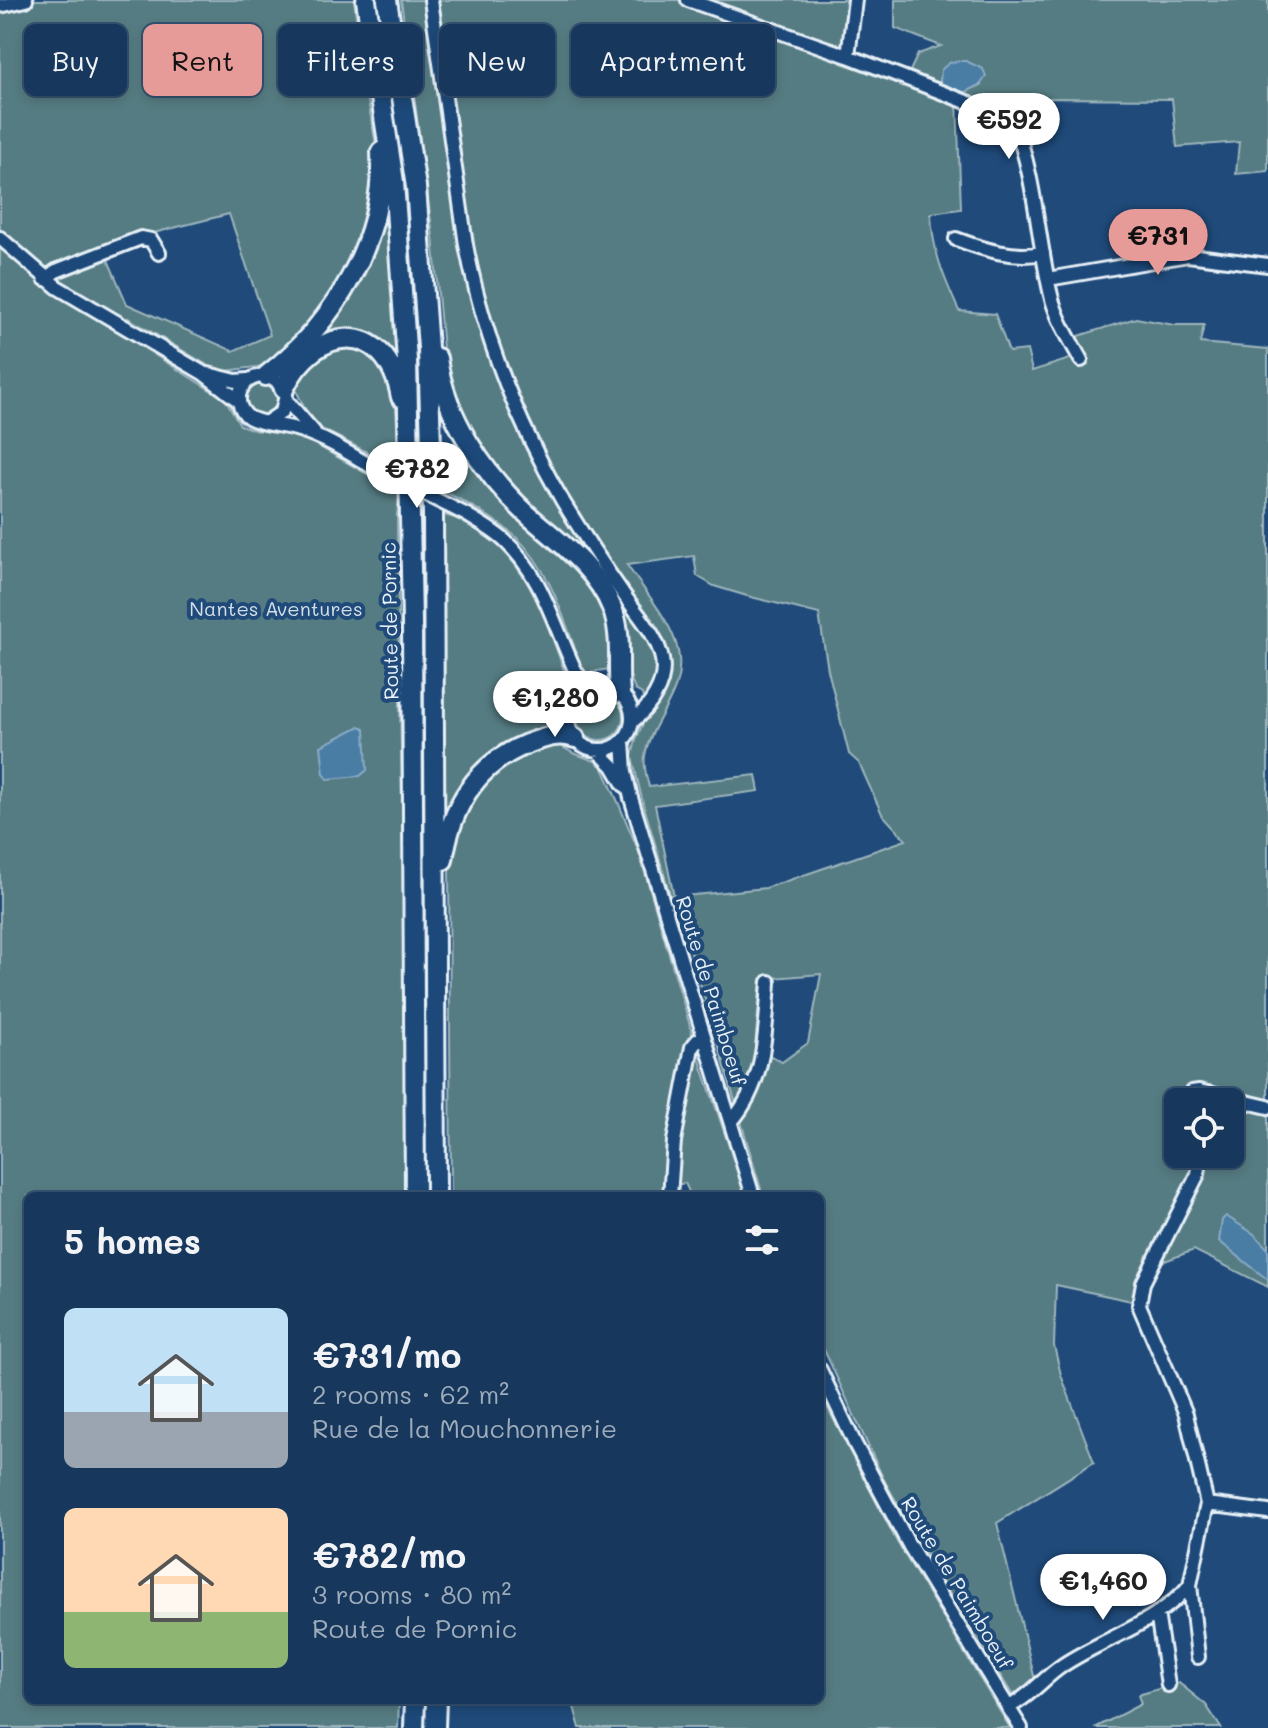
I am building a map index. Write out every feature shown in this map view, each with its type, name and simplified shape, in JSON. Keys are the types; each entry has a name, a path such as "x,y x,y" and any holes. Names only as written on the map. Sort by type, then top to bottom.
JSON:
{"highway":[{"name":"Route de Pornic","path":"366,0 384,114 403,277 410,475 415,1192"},
{"path":"387,0 414,174 426,310 433,513 436,1192"},
{"path":"257,378 288,358 319,327 354,273 372,218 379,184 380,131 384,114"},
{"path":"426,310 434,329 441,378 477,456 512,499 585,566 606,594 618,629 624,697"},
{"path":"285,395 293,370 309,354 334,341 359,340 379,350 393,366 397,378 404,455 410,475"},
{"path":"435,907 442,888 443,858 451,823 458,805 476,778 521,747 556,734 575,738"},
{"path":"414,1728 415,1704"},
{"path":"435,1728 436,1704"}],"street":[{"path":"0,6 26,0"},
{"path":"0,238 45,279 203,373 239,401 248,417 323,439 467,515 504,540 528,568 543,594 566,653 573,680 573,700 568,718 575,738 597,750 611,748 623,741 632,722 651,704 663,671 659,649 562,499 533,445 489,337 472,279 466,245 431,0"},
{"path":"688,0 848,56 1013,120 1026,153 1048,279 1061,324 1081,360"},
{"path":"848,56 855,0"},
{"path":"45,279 56,271 141,238 151,240 159,253"},
{"path":"956,239 1010,255 1043,253"},
{"path":"1048,279 1188,255 1268,265"},
{"path":"203,373 236,381 257,378 276,380 323,439"},
{"path":"239,401 240,391 257,378"},
{"path":"267,422 278,416 285,395"},
{"path":"566,653 582,680 594,686"},
{"path":"573,700 582,691 594,686 608,686 624,697 644,702 655,693"},
{"path":"624,697 632,722"},
{"name":"Route de Paimboeuf","path":"623,741 631,798 752,1192"},
{"name":"Route de Paimboeuf","path":"597,750 613,766 631,798"},
{"path":"731,1122 752,1092 759,1073 769,982"},
{"path":"670,1192 674,1141 692,1047 704,1037"},
{"path":"1244,1101 1268,1107"},
{"path":"1198,1657 1190,1585 1207,1504 1186,1414 1139,1305 1143,1283 1199,1168"},
{"name":"Route de Paimboeuf","path":"824,1378 909,1545 1020,1726"},
{"path":"1207,1504 1268,1512"},
{"path":"1009,1707 1026,1699 1064,1664 1157,1613 1182,1595 1190,1585"},
{"path":"1157,1613 1168,1685"},
{"path":"1020,1726 1043,1683"}],"green space":[{"name":"Nantes Aventures","path":"0,0 354,0 357,24 278,24 278,96 367,96 389,216 399,351 379,366 395,399 398,468 320,428 304,407 294,386 263,366 219,372 128,318 120,333 226,400 240,425 257,431 281,425 400,493 397,514 405,941 405,1192 24,1192 24,1704 399,1704 398,1728 0,1728","holes":["229,214 270,335 233,351 127,304 102,246"]},
{"path":"401,0 846,0 841,63 957,101 961,209 931,213 940,264 959,311 995,314 1009,352 1027,350 1032,371 1083,355 1075,337 1136,318 1174,325 1204,325 1200,343 1268,349 1268,1287 1194,1250 1165,1261 1147,1255 1132,1301 1056,1285 1054,1346 1061,1375 1094,1462 997,1523 1035,1680 1015,1699 941,1580 883,1478 824,1350 824,1192 762,1192 675,898 670,894 643,803 632,757 647,715 642,694 635,690 630,676 610,669 584,673 557,600 528,550 499,524 447,493 448,446 471,436 458,409 444,361 433,236 414,96 423,96 423,24 404,24","holes":["694,556 697,576 714,586 819,614 828,670 849,754 859,763 882,814 906,840 766,888 674,897 655,805 759,791 756,775 649,787 645,756 673,693 679,666 678,651 664,617 627,565","821,974 808,1043 782,1062 755,1047 761,979"]},
{"path":"895,0 1268,0 1268,171 1236,174 1239,142 1177,147 1172,99 1044,98 1014,112 963,93 981,85 966,61 958,61 941,70 940,84 910,71 918,54 941,46 895,28"},
{"path":"263,382 275,387 280,399 275,411 263,416 251,411 246,399 251,387"},
{"path":"442,514 473,526 496,543 524,577 544,617 568,682 552,710 550,725 554,742 595,761 603,768 618,802 639,852 702,1067 745,1192 689,1192 685,1183 667,1187 666,1192 451,1192 449,865 443,818"},
{"path":"600,694 616,701 623,717 616,733 600,740 584,733 577,717 584,701"},
{"path":"824,1401 897,1542 1010,1728 580,1728 573,1704 824,1704"},
{"path":"1179,1683 1206,1705 1221,1728 1095,1728 1141,1704 1138,1695"}],"water":[{"path":"966,61 983,69 986,76 981,84 963,93 940,84 941,70 949,63"},
{"path":"360,726 365,729 367,770 360,776 328,779 324,774 321,746"},
{"path":"1226,1216 1254,1234 1268,1249 1268,1280 1219,1241 1222,1220"}]}
